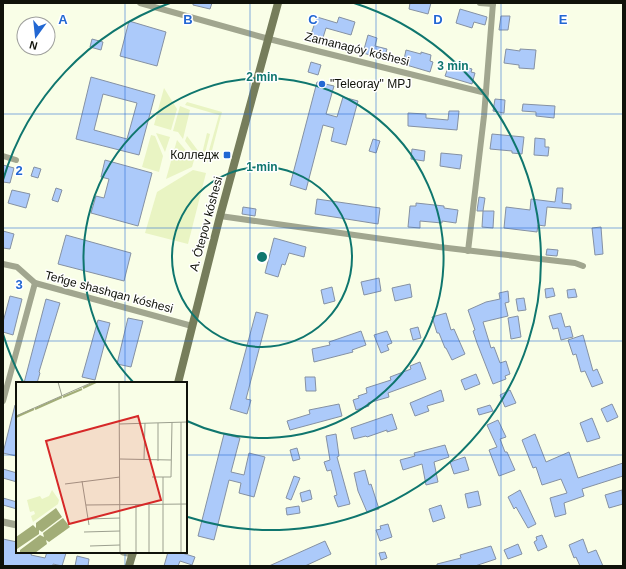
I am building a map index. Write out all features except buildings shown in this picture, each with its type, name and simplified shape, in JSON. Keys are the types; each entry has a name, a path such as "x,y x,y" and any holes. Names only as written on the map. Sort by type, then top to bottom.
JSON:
{"main road":[{"name":"A. Ótepov kóshesi","path":"178,382 220,216 278,3"},
{"path":"129,566 133,553"}],"street":[{"name":"Zamanagóy kóshesi","path":"140,3 269,39 486,93"},
{"path":"167,11 169,3"},
{"path":"468,251 486,93 493,3 480,3"},
{"path":"3,156 16,160"},
{"path":"220,216 468,251 576,263 583,266"},
{"name":"Teńge shashqan kóshesi","path":"3,264 17,267 35,283 192,326"},
{"path":"3,401 35,283"},
{"path":"3,522 16,526"}],"green space":[{"path":"164,88 177,109 171,130 154,125"},
{"path":"187,102 222,112 209,162 206,161 219,115 185,105"},
{"path":"180,106 190,110 183,139 178,132 173,131"},
{"path":"156,133 170,137 165,152"},
{"path":"207,133 210,134 203,161 201,158"},
{"path":"151,135 155,136 163,156 159,172 142,167"},
{"path":"187,136 199,152 197,157 185,141"},
{"path":"177,140 194,160 192,167 166,179"},
{"path":"193,170 206,173 188,244 145,233 157,192"}],"place":[{"name":"\"Teleoray\" MPJ","path":"322,84"},
{"name":"Колледж","path":"227,155"}]}
